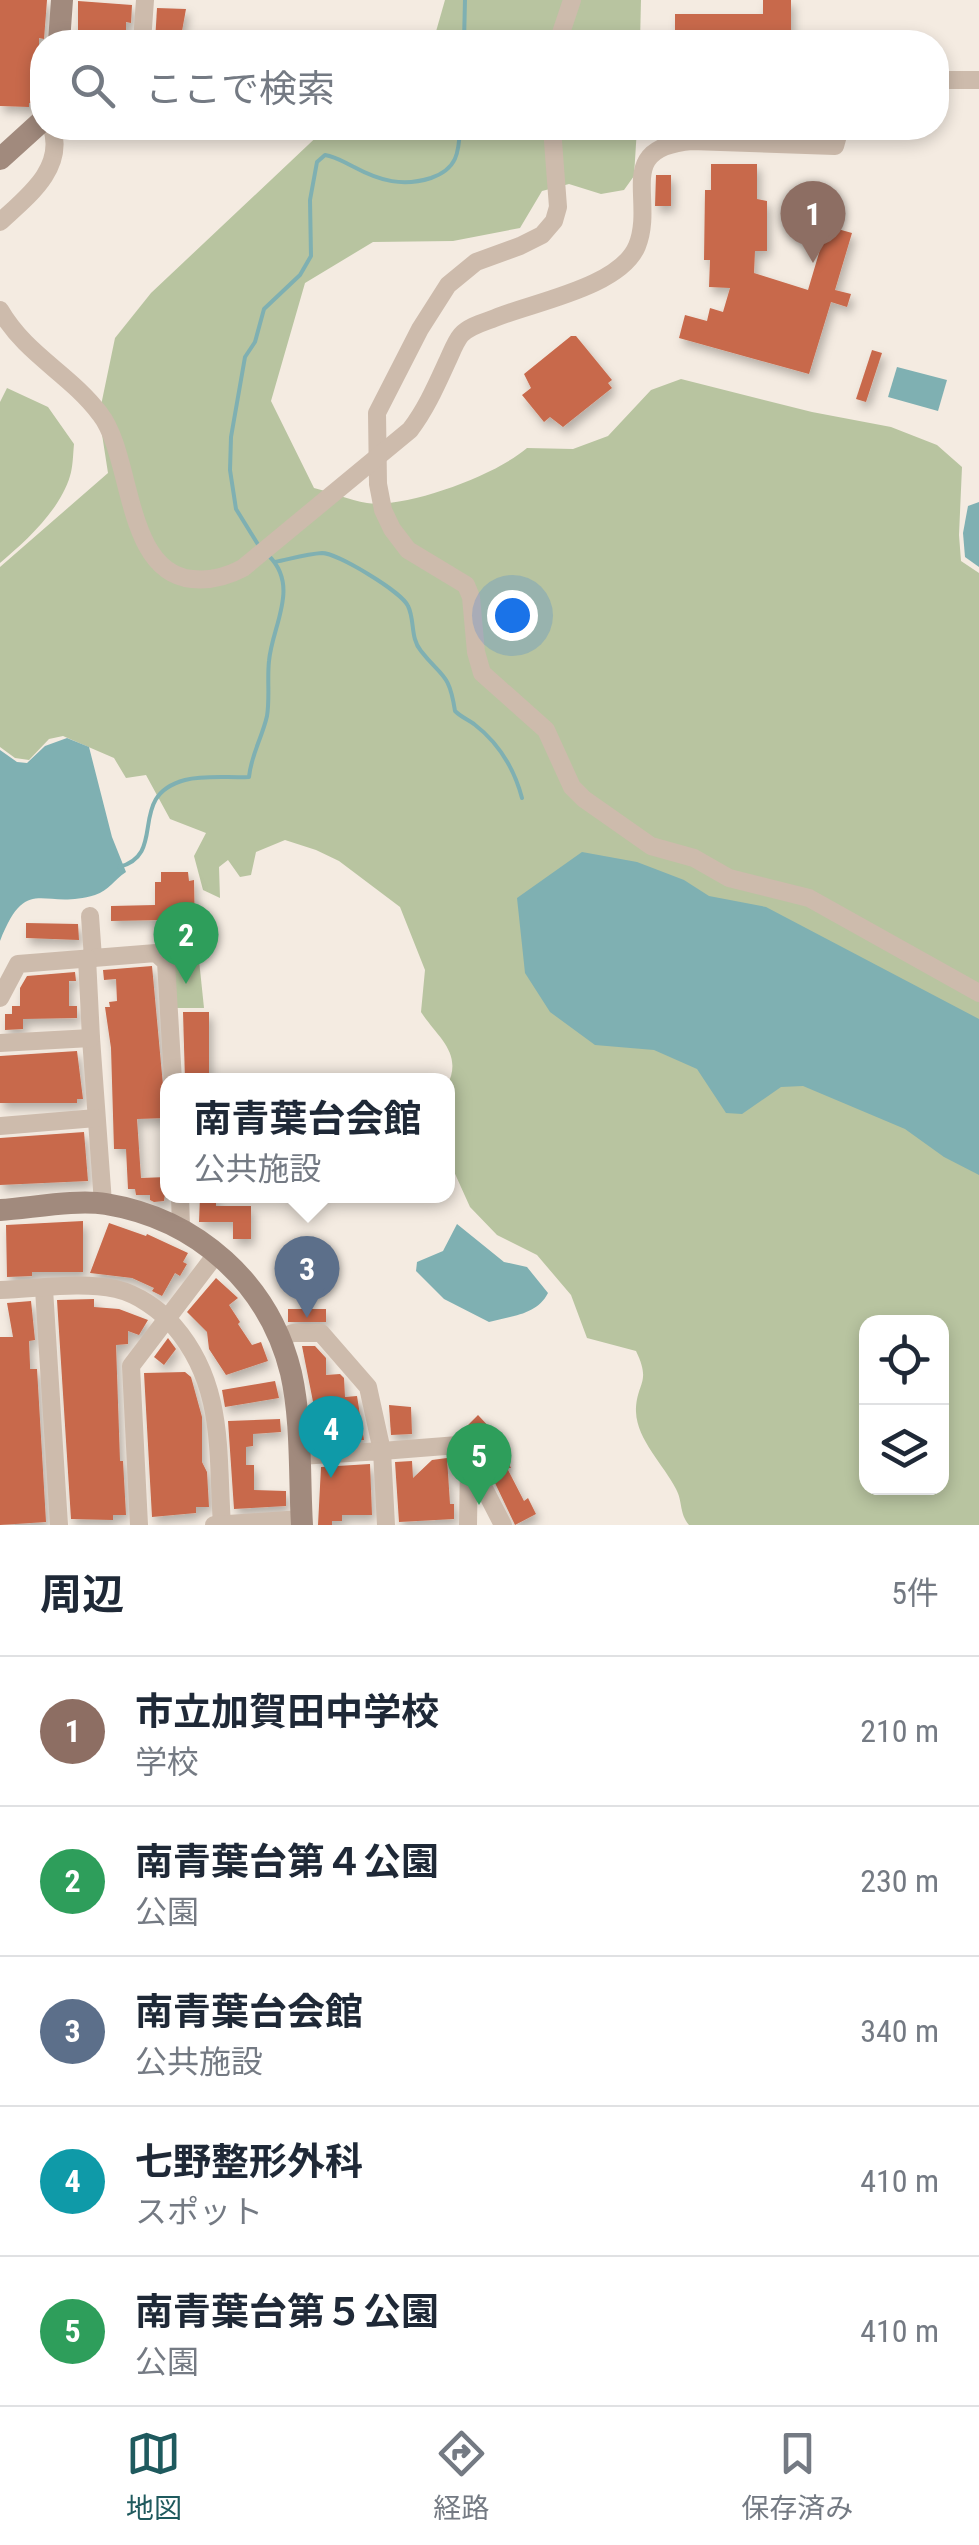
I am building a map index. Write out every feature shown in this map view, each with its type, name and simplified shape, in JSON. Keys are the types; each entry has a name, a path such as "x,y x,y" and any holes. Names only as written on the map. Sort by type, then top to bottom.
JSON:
{"street":[{"path":"60,30 62,0"},
{"path":"143,30 144,0"},
{"path":"562,30 572,0"},
{"path":"949,80 979,80"},
{"path":"0,158 30,132"},
{"path":"0,222 47,174 53,140"},
{"path":"553,140 558,207 554,221 542,235 476,262 448,285 377,412 381,497 392,529 408,550 466,585 482,673 546,730 572,788 584,799 651,846 694,858 730,878 810,898 979,992"},
{"path":"0,310 21,342 102,416 141,531 159,563 187,578 212,580 228,576 264,550 410,430 425,410 460,336 501,316 612,275 628,260 641,228 646,163 655,149 692,141 836,146 837,140"},
{"path":"90,916 91,1038 103,1203"},
{"path":"0,998 18,964 156,952 166,962 173,1073"},
{"path":"0,1044 91,1038"},
{"path":"0,1126 96,1118"},
{"path":"0,1210 103,1203 181,1228 217,1253 248,1282 280,1338 291,1374 302,1522 220,1525 212,1393 194,1352 166,1316 122,1290 68,1285 0,1290"},
{"path":"180,1203 181,1228"},
{"path":"139,1525 131,1366 217,1253"},
{"path":"44,1289 58,1525"},
{"path":"280,1338 292,1333 321,1333 368,1386 382,1451 386,1525"},
{"path":"300,1456 458,1446 469,1459 503,1525"},
{"path":"468,1525 469,1459"}],"green space":[{"path":"445,0 641,0 640,30 436,30"},
{"path":"313,140 636,140 634,176 624,190 601,194 569,184 542,191 520,228 453,241 373,242 305,283 271,401 314,488 367,503 384,503 451,488 495,469 527,448 573,449 608,436 651,390 681,379 891,427 937,445 962,467 961,561 979,573 979,1525 689,1525 676,1489 638,1422 643,1370 636,1351 587,1338 571,1295 537,1255 497,1235 470,1207 455,1174 455,1073 451,1073 446,1046 421,1012 425,970 400,907 339,861 285,840 256,852 251,875 240,877 228,860 219,867 220,898 203,890 194,856 206,833 170,819 146,775 126,778 114,758 63,736 49,739 29,760 15,758 0,747 0,567 108,473 99,415 115,338 151,293"},
{"path":"7,388 48,407 74,444 71,472 58,501 31,535 0,563 0,402"},
{"path":"168,940 197,941 204,1008 171,1008 158,950"}],"water":[{"path":"897,367 947,380 938,411 888,397"},
{"path":"979,502 979,567 965,557 963,533 968,506"},
{"path":"67,738 89,747 112,837 126,872 95,895 28,901 19,907 0,941 0,750 17,762 27,763 45,746"},
{"path":"582,852 637,862 684,880 709,896 766,907 979,1019 979,1175 944,1157 905,1129 803,1086 781,1087 742,1114 726,1113 697,1069 654,1050 595,1045 550,1012 525,973 517,898"},
{"path":"457,1224 504,1262 527,1267 548,1293 543,1300 523,1314 489,1322 444,1299 416,1271 417,1262 443,1251"}],"building":[{"path":"0,0 47,0 45,30 30,30 29,107 0,106"},
{"path":"763,0 791,0 791,30 675,30 675,14 763,14"},
{"path":"78,1 132,5 131,23 126,22 126,30 78,30"},
{"path":"157,8 186,9 182,30 156,30"},
{"path":"711,164 757,164 757,199 767,201 767,251 755,251 754,273 808,290 827,226 852,233 835,290 851,294 847,307 831,302 809,374 679,338 685,315 707,321 710,308 723,312 730,288 709,287 710,260 704,260 705,190 711,190"},
{"path":"656,175 671,175 671,206 655,206"},
{"path":"576,336 612,380 608,383 612,388 563,427 550,417 544,422 522,395 531,388 524,374"},
{"path":"872,350 882,353 866,402 856,399"},
{"path":"161,872 188,872 189,881 194,880 195,932 162,933 162,920 111,921 111,906 155,905 155,882 161,882"},
{"path":"26,923 78,924 79,940 26,938"},
{"path":"152,966 162,1073 160,1118 137,1119 141,1178 160,1177 160,1201 128,1189 126,1149 114,1149 111,1048 105,1007 117,1001 116,979 104,980 103,970"},
{"path":"75,972 76,981 69,981 69,1006 77,1006 77,1018 23,1019 23,1029 5,1030 5,1014 12,1014 12,1006 20,1006 20,988 27,976"},
{"path":"183,1012 209,1012 209,1073 185,1073"},
{"path":"77,1051 83,1099 77,1099 77,1103 0,1103 0,1056"},
{"path":"84,1132 88,1181 0,1185 0,1138"},
{"path":"200,1203 251,1206 251,1239 233,1239 233,1222 199,1222"},
{"path":"83,1221 83,1272 32,1272 32,1276 7,1277 6,1225"},
{"path":"109,1223 147,1234 188,1253 180,1276 175,1273 162,1296 132,1278 90,1273"},
{"path":"216,1278 238,1298 229,1305 238,1324 252,1345 261,1342 268,1361 226,1375 209,1349 207,1332 187,1312"},
{"path":"94,1299 94,1307 119,1309 148,1320 139,1335 128,1331 128,1344 116,1345 126,1515 113,1515 113,1520 71,1519 57,1300"},
{"path":"31,1301 35,1340 29,1341 30,1369 37,1369 46,1522 0,1525 0,1337 13,1337 7,1303"},
{"path":"288,1309 326,1309 326,1322 288,1322"},
{"path":"168,1338 176,1349 164,1365 154,1357"},
{"path":"302,1346 315,1346 326,1358 326,1375 340,1374 344,1378 345,1397 357,1396 364,1440 314,1443 314,1432 319,1432"},
{"path":"185,1372 191,1377 202,1417 202,1462 207,1472 209,1507 196,1507 196,1513 152,1517 144,1373"},
{"path":"275,1381 279,1398 225,1407 222,1390"},
{"path":"389,1405 411,1407 412,1434 391,1435"},
{"path":"478,1415 494,1432 497,1430 511,1468 507,1468 524,1501 528,1498 536,1514 515,1525 486,1464 486,1455 464,1429"},
{"path":"280,1419 281,1432 253,1434 253,1446 246,1447 246,1465 254,1465 254,1490 286,1491 286,1506 234,1509 228,1421"},
{"path":"447,1458 454,1519 399,1522 395,1462 412,1461 413,1478 432,1460"},
{"path":"370,1464 372,1515 342,1515 342,1521 318,1525 321,1467"}],"waterway":[{"path":"464,30 465,0"},
{"path":"259,546 236,509 230,470 231,437 245,357 255,342 264,309 300,275 311,256 310,200 317,162 325,155 382,179 421,181 451,165 458,140"},
{"path":"275,562 330,555 368,574 403,600 410,611 418,646 444,676 455,711 499,748 522,798"},
{"path":"119,867 134,860 142,850 151,811 167,788 193,778 249,777 267,716 269,661 282,607 282,581 269,556"}],"place":[{"name":"市立加賀田中学校","path":"813,263"},
{"name":"南青葉台第４公園","path":"186,984"},
{"name":"南青葉台会館","path":"307,1318"},
{"name":"七野整形外科","path":"331,1478"},
{"name":"南青葉台第５公園","path":"479,1505"}]}
